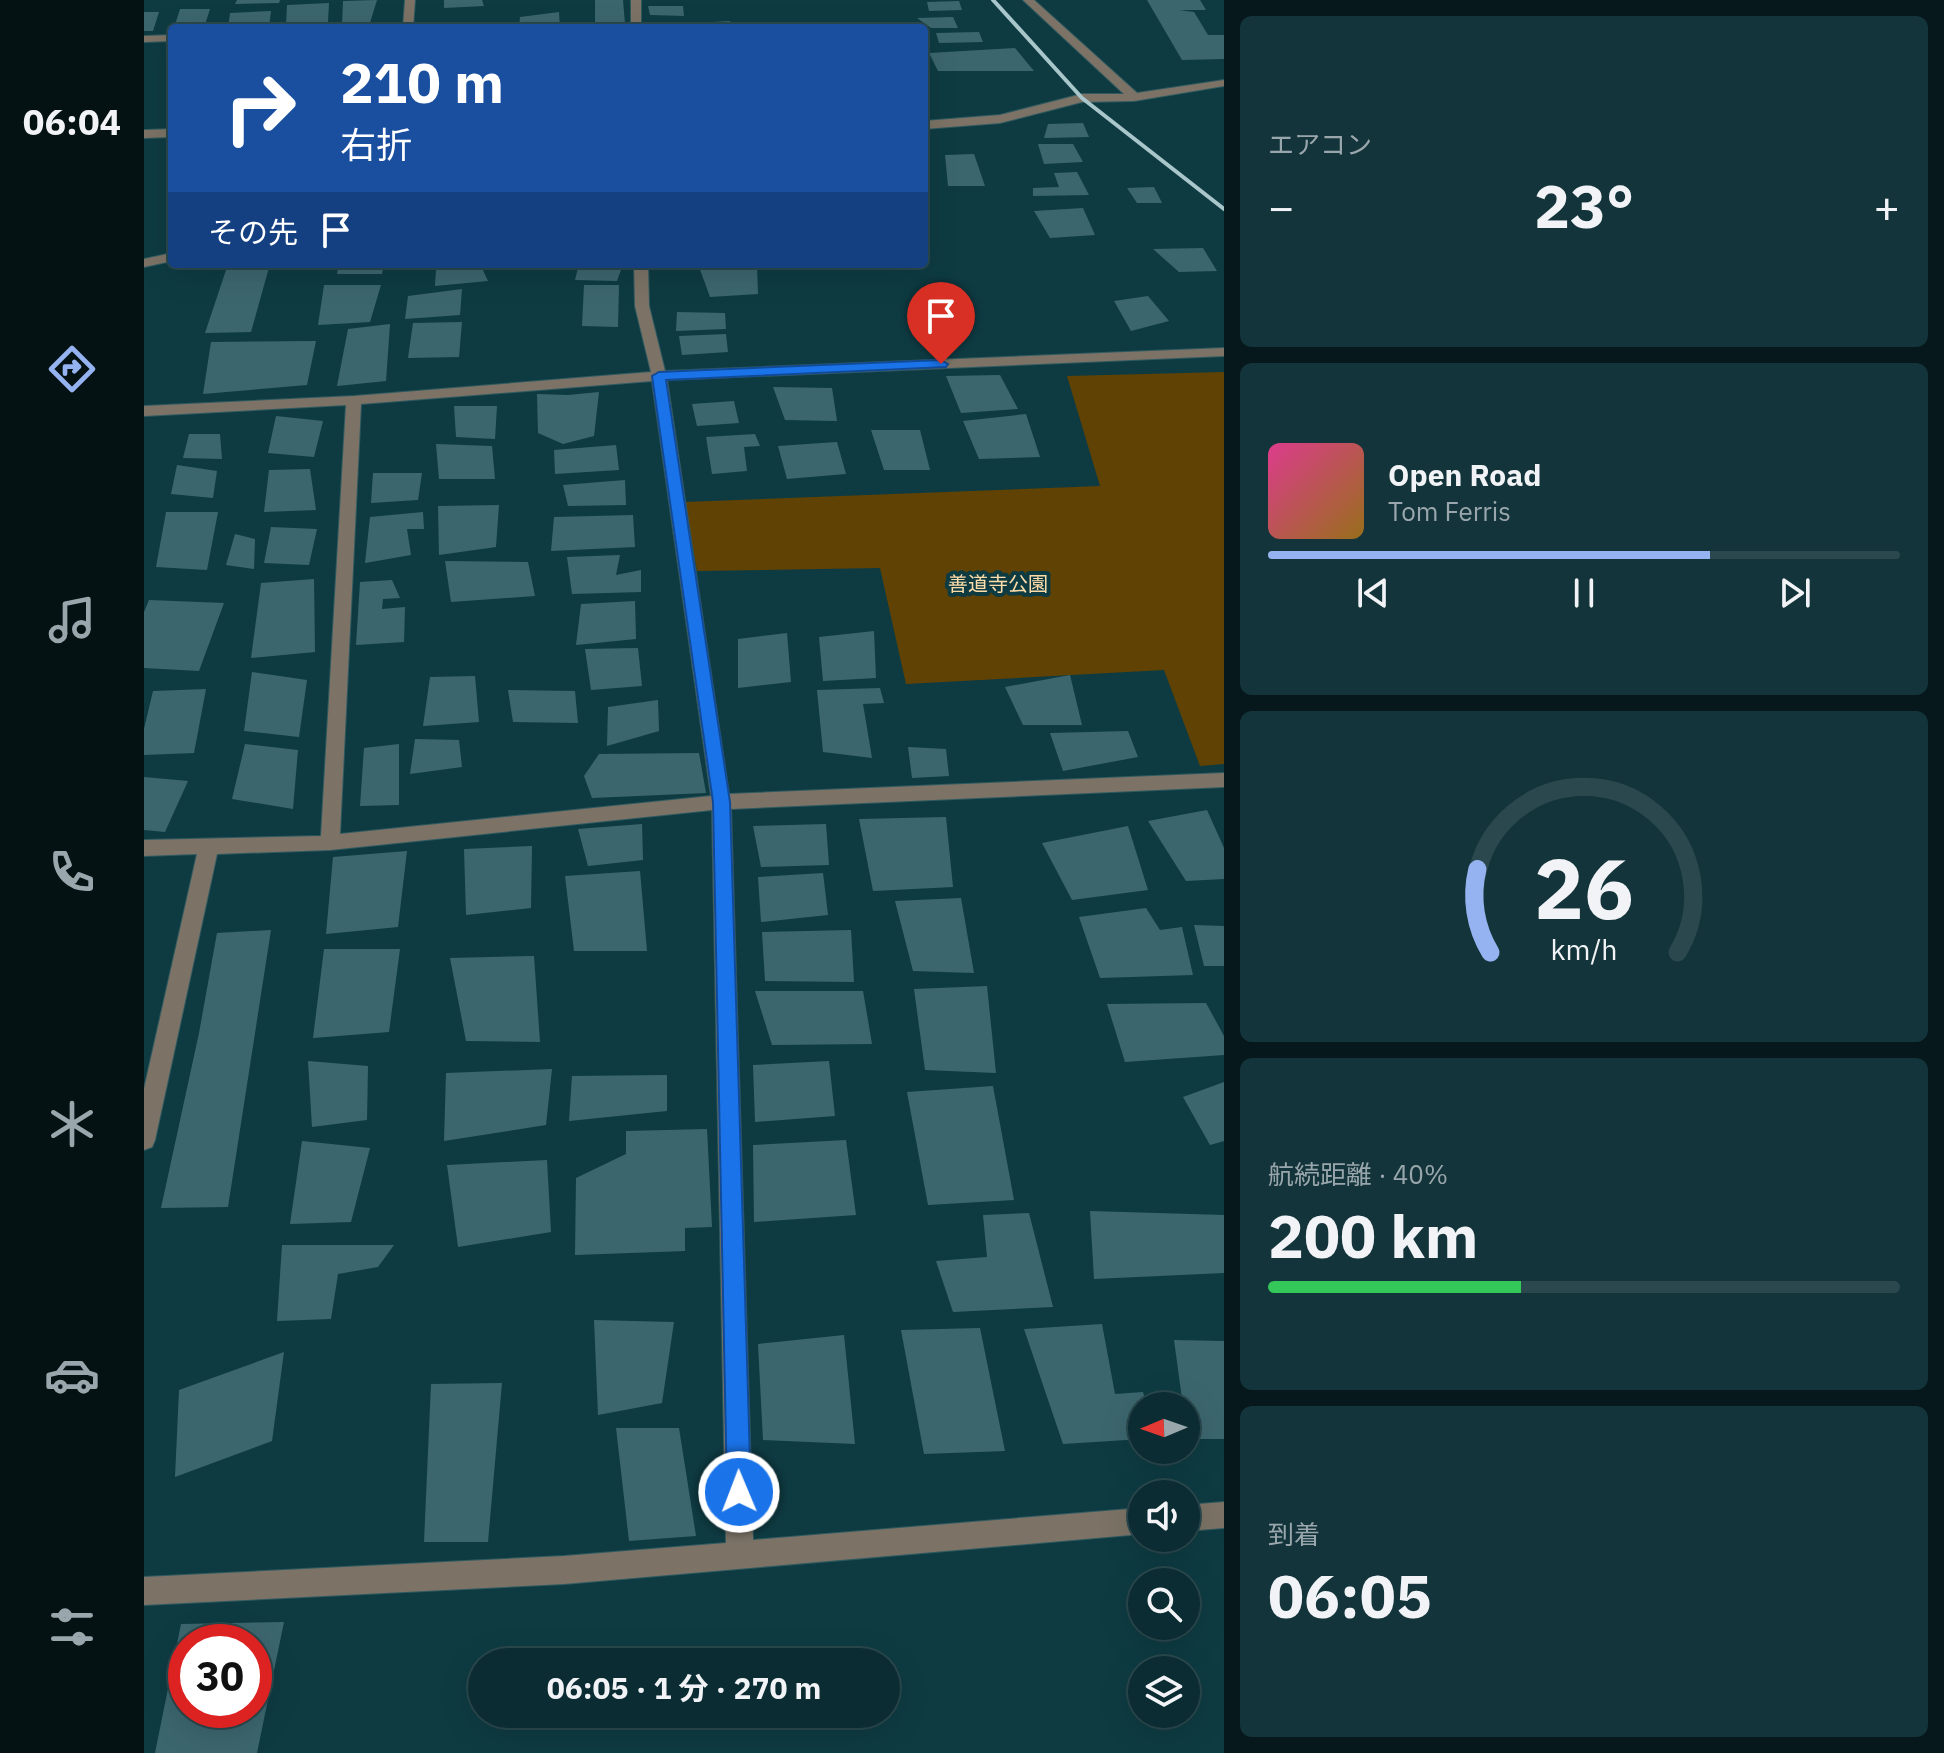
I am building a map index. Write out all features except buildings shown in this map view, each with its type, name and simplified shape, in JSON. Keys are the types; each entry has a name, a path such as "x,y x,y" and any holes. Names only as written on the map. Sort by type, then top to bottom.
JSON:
{"street":[{"path":"408,24 410,0"},
{"path":"636,0 636,24"},
{"path":"1028,0 1134,97"},
{"path":"144,39 168,38"},
{"path":"928,125 1000,119 1082,98 1134,97 1224,83"},
{"path":"144,134 168,133"},
{"path":"144,263 168,258"},
{"path":"641,268 642,306 659,376 721,802 740,1555"},
{"path":"144,411 354,400 659,376 1224,352"},
{"path":"330,843 354,400"},
{"path":"144,848 330,843 721,802 1224,780"},
{"path":"144,1140 209,845"},
{"path":"1200,1517 1224,1515"},
{"path":"144,1591 564,1570 1128,1522"}],"green space":[{"name":"善道寺公園","path":"1224,372 1224,764 1200,766 1164,670 906,684 880,568 697,571 685,502 1100,486 1067,376"}],"railway":[{"path":"993,0 1082,98 1224,209"}],"route":[{"path":"739,1492 721,802 659,376 941,364"}]}
